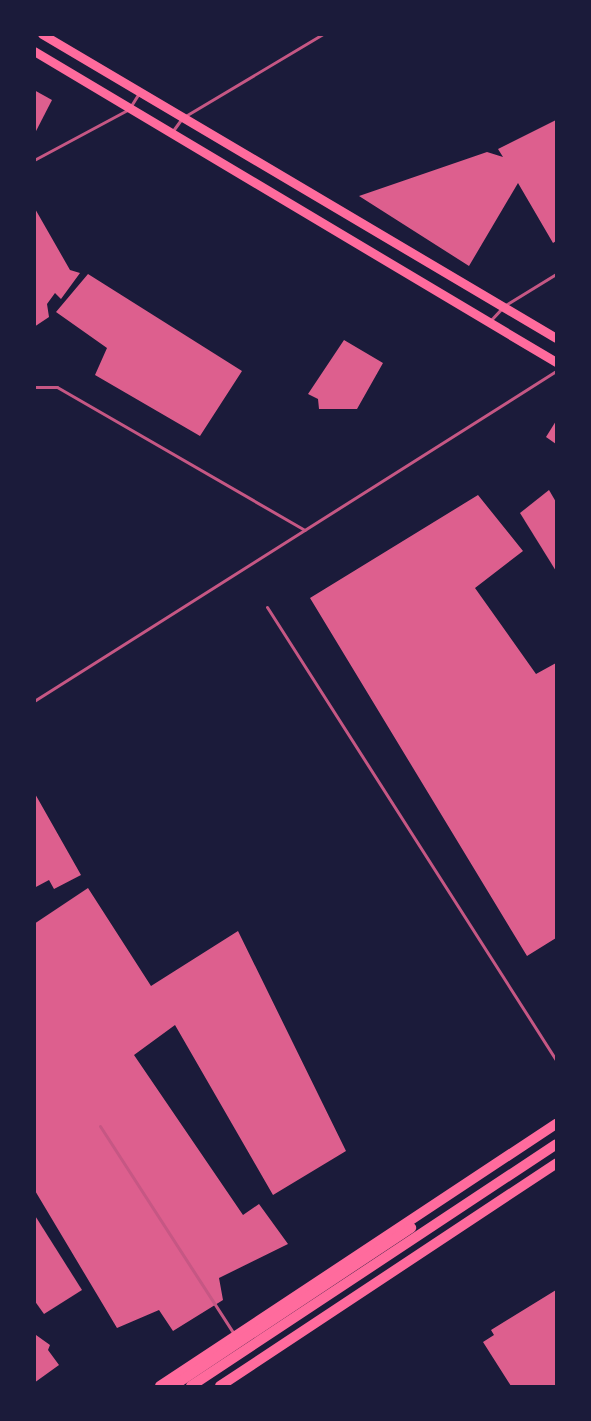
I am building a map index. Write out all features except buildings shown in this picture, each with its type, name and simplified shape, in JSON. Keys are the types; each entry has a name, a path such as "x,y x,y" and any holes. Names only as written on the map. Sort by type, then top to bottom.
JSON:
{"main road":[{"path":"42,34 504,306 556,339"},
{"path":"34,51 171,135 556,362"},
{"path":"160,1386 556,1124"},
{"path":"173,1386 556,1132"},
{"path":"191,1386 556,1144"},
{"path":"220,1386 556,1164"}],"lane":[{"path":"171,135 182,118 323,34"},
{"path":"34,160 129,109 139,93"},
{"path":"489,322 504,306 556,274"},
{"path":"34,701 556,371"},
{"path":"34,387 57,387 305,530"},
{"path":"267,607 556,1060"},
{"path":"100,1126 235,1336"}]}
